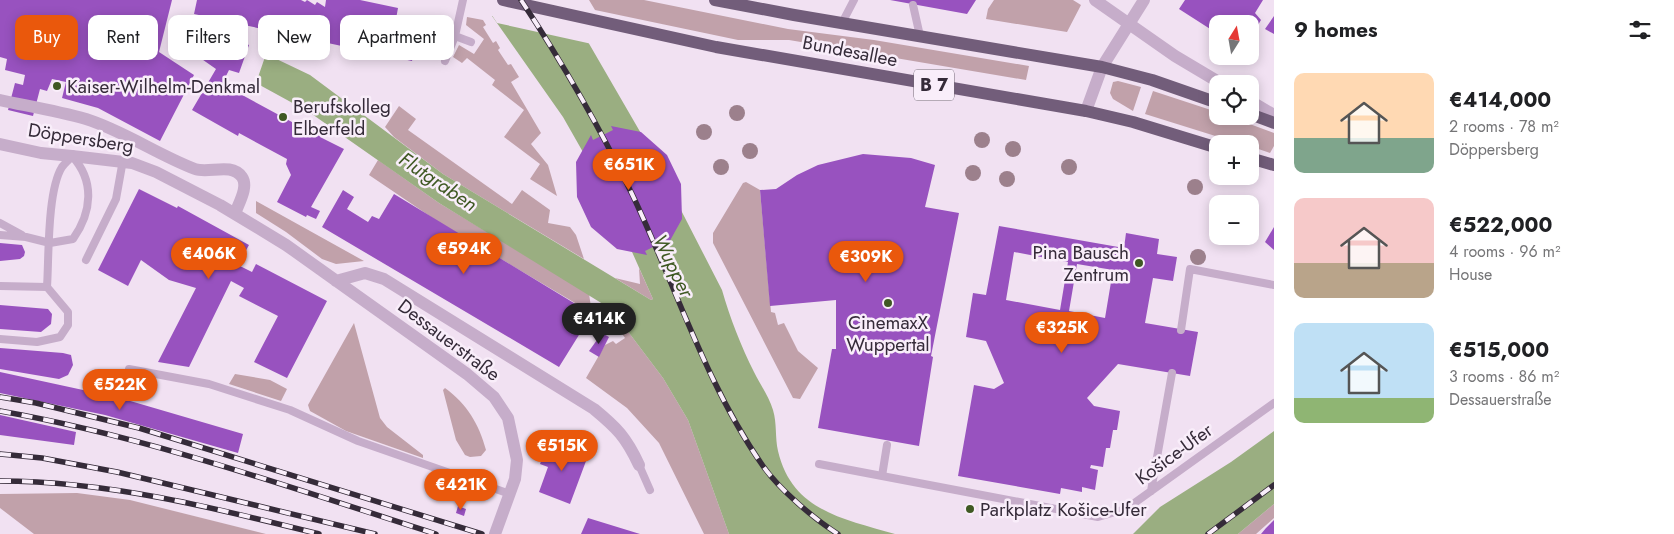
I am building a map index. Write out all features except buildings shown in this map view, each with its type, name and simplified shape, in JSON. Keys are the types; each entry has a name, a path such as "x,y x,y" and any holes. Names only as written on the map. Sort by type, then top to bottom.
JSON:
{"main road":[{"name":"Bundesallee","path":"503,0 716,47 1086,111 1133,122 1209,145"},
{"name":"Bundesallee","path":"715,0 1102,67 1152,80 1209,100"},
{"path":"1259,117 1274,123"},
{"path":"1259,161 1274,165"}],"street":[{"path":"1095,0 1175,56 1209,76"},
{"path":"1086,111 1102,67 1144,0"},
{"name":"Döppersberg","path":"0,100 87,119 151,142 196,170 224,169 235,172 243,178 244,186 235,214"},
{"path":"1259,106 1274,115"},
{"name":"Döppersberg","path":"0,144 72,156 123,160 156,172 235,214 286,244 336,281"},
{"path":"336,281 365,273 384,279 594,409 617,428 627,440 639,465"},
{"name":"Dessauerstraße","path":"336,281 466,374 494,397 508,418 517,460 515,479 495,534"}],"lane":[{"path":"445,61 455,36 463,0"},
{"path":"842,23 854,0"},
{"path":"913,5 920,36"},
{"path":"455,36 471,42"},
{"path":"0,235 26,237 50,243 73,239 81,227 89,199 89,189 82,167 72,156 61,168 55,188 50,243 47,287 68,312 68,325 60,337 37,342 0,339"},
{"path":"86,260 116,199 123,160"},
{"path":"0,223 26,237"},
{"path":"1181,330 1190,269 1274,286"},
{"path":"0,286 47,287"},
{"path":"129,368 209,384 290,410 358,441 510,494"},
{"path":"1151,492 1172,373"},
{"name":"Košice-Ufer","path":"819,464 1098,517 1126,509 1274,403"},
{"path":"882,476 887,445"},
{"path":"639,465 650,490"}],"shaded area":[{"path":"589,0 644,0 788,29 874,40 1029,66 1026,80 789,40 738,40 595,10"},
{"path":"994,0 1073,0 1081,5 1067,32 986,19 988,9"},
{"path":"467,17 483,20 486,25 483,27 493,43 496,41 500,48 498,50 508,65 511,64 519,77 511,82 541,133 531,144 548,165 557,196 530,179 540,164 504,137 524,110 492,85 495,80 467,58 462,63 454,58 459,45 474,54 484,39 466,25"},
{"path":"1118,81 1141,87 1133,111 1113,99 1110,93 1113,82"},
{"path":"1153,91 1209,109 1209,125 1252,125 1274,133 1274,146 1270,153 1259,149 1259,135 1212,135 1145,114"},
{"path":"399,106 416,119 408,130 512,204 522,190 550,210 548,223 570,227 576,235 584,259 443,174 394,137 385,127"},
{"path":"378,160 439,203 589,294 592,313 437,221 369,175"},
{"path":"746,182 760,190 771,312 775,313 778,325 784,323 798,351 818,368 800,399 793,398 713,243 713,233 743,183"},
{"path":"256,201 364,261 336,264 322,259 286,232 256,213"},
{"path":"639,268 653,299 651,300 615,278 640,284"},
{"path":"606,306 611,309 663,378 688,420 729,534 704,534 659,443 627,408 586,378 605,345 613,341 616,344 625,338 608,314"},
{"path":"354,323 380,418 387,427 423,455 423,458 346,431 310,411 308,405"},
{"path":"235,374 270,380 287,389 281,401 229,384"},
{"path":"445,388 460,401 476,423 486,450 481,456 470,457 465,455 456,440 443,390"},
{"path":"77,493 130,500 266,534 34,534 0,508 0,494"},
{"path":"1274,504 1274,518 1256,534 1238,534"}],"water":[{"path":"492,16 573,16 646,142 722,290 740,342 773,410 778,451 785,471 795,487 808,500 823,509 839,517 895,534 729,534 688,420 663,378 611,309 439,203 309,112 256,83 264,60 279,60 310,75 443,174 651,300 653,299 604,189 563,117"},
{"path":"1274,431 1274,504 1238,534 1133,534 1160,507 1231,462"}],"pier":[{"path":"482,0 565,0 592,44 497,23"}],"railway":[{"path":"521,0 580,95 632,194 708,368 724,402 743,435 763,466 787,494 838,534"},
{"path":"0,397 36,403 139,428 482,534"},
{"path":"0,411 55,422 165,449 436,534"},
{"path":"0,454 42,458 117,472 375,534"},
{"path":"0,481 40,482 121,491 201,506 319,534"},
{"path":"1208,534 1274,485"}],"place":[{"name":"Kaiser-Wilhelm-Denkmal","path":"57,86"},
{"name":"Berufskolleg Elberfeld","path":"283,117"},
{"name":"Pina Bausch Zentrum","path":"1139,263"},
{"name":"CinemaxX Wuppertal","path":"888,303"},
{"name":"Parkplatz Košice-Ufer","path":"970,509"}],"water label":[{"name":"Flutgraben","path":"438,182"},
{"name":"Wupper","path":"673,266"}]}
